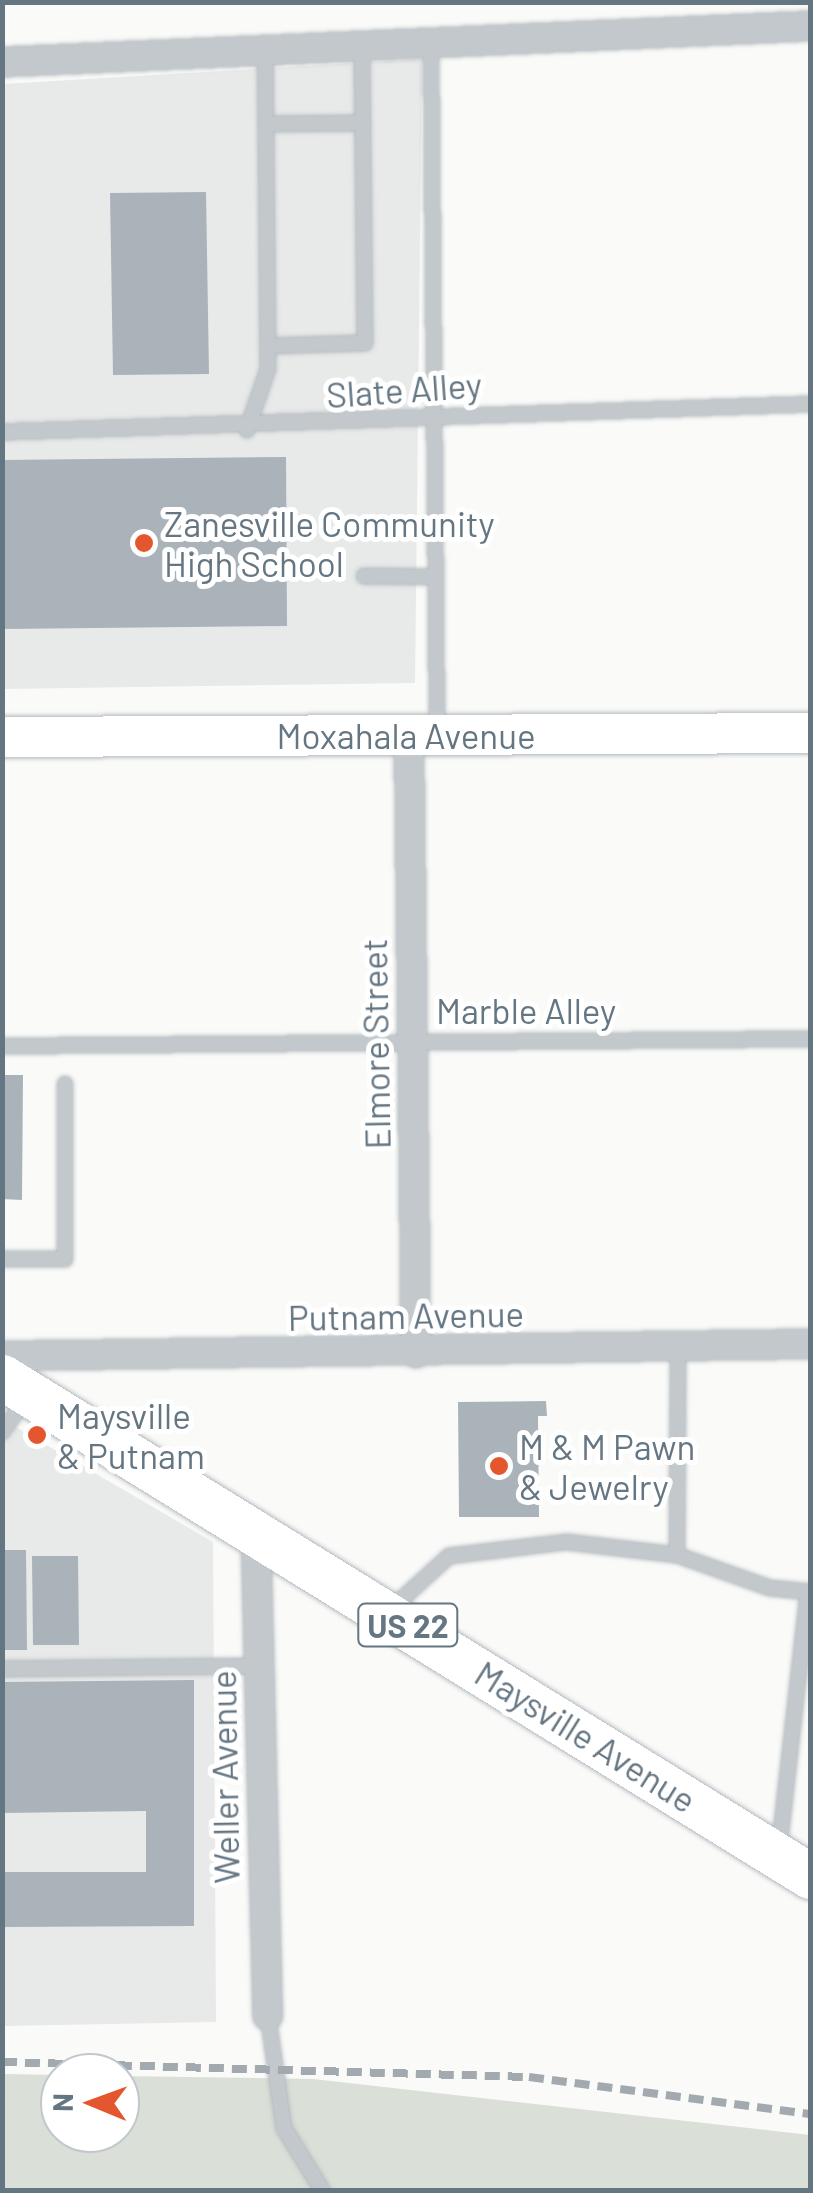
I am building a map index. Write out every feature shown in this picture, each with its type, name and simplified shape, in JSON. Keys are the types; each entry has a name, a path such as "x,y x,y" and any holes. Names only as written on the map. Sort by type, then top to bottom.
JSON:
{"main road":[{"name":"Maysville Avenue","path":"16,1385 794,1866"}],"street":[{"path":"2,62 266,45 810,26"},
{"name":"Moxahala Avenue","path":"2,737 810,733"},
{"name":"Elmore Street","path":"416,1353 413,1040 423,734"},
{"name":"Putnam Avenue","path":"2,1356 416,1353 810,1344"},
{"name":"Weller Avenue","path":"256,1536 268,2016"}],"lane":[{"path":"423,734 436,577 431,39"},
{"path":"268,346 364,343 362,42"},
{"path":"247,430 268,346 266,45"},
{"path":"266,124 363,123"},
{"name":"Slate Alley","path":"2,432 247,430 435,415 810,404"},
{"path":"364,576 436,577"},
{"name":"Marble Alley","path":"2,1046 810,1039"},
{"path":"2,1259 65,1259 65,1084"},
{"path":"677,1555 678,1349"},
{"path":"2,1432 16,1385"},
{"path":"388,1612 449,1556 566,1542 677,1555 770,1588 809,1592 790,1812 794,1866"},
{"path":"2,1669 259,1666"},
{"path":"268,2016 284,2128 322,2190"}],"shaded area":[{"path":"422,59 415,683 3,689 3,84"},
{"path":"2,1419 213,1542 216,2022 3,2026"},
{"path":"3,2074 40,2075 40,2153 140,2153 140,2076 313,2079 810,2135 810,2190 3,2190"}],"building":[{"path":"206,192 209,374 113,375 110,193"},
{"name":"Zanesville Community High School","path":"286,457 287,626 2,629 2,460"},
{"path":"2,1075 23,1075 22,1200 2,1199"},
{"name":"M & M Pawn & Jewelry","path":"546,1401 547,1416 538,1416 539,1517 459,1517 458,1402"},
{"path":"2,1550 26,1550 27,1650 2,1650"},
{"path":"32,1556 78,1556 79,1645 33,1645"},
{"path":"194,1680 194,1926 2,1927 2,1872 146,1872 146,1811 2,1813 2,1682"}],"railway":[{"path":"2,2062 529,2077 810,2114"}],"place":[{"name":"Zanesville Community High School","path":"144,543"},
{"name":"Maysville & Putnam","path":"37,1435"},
{"name":"M & M Pawn & Jewelry","path":"499,1466"}]}
